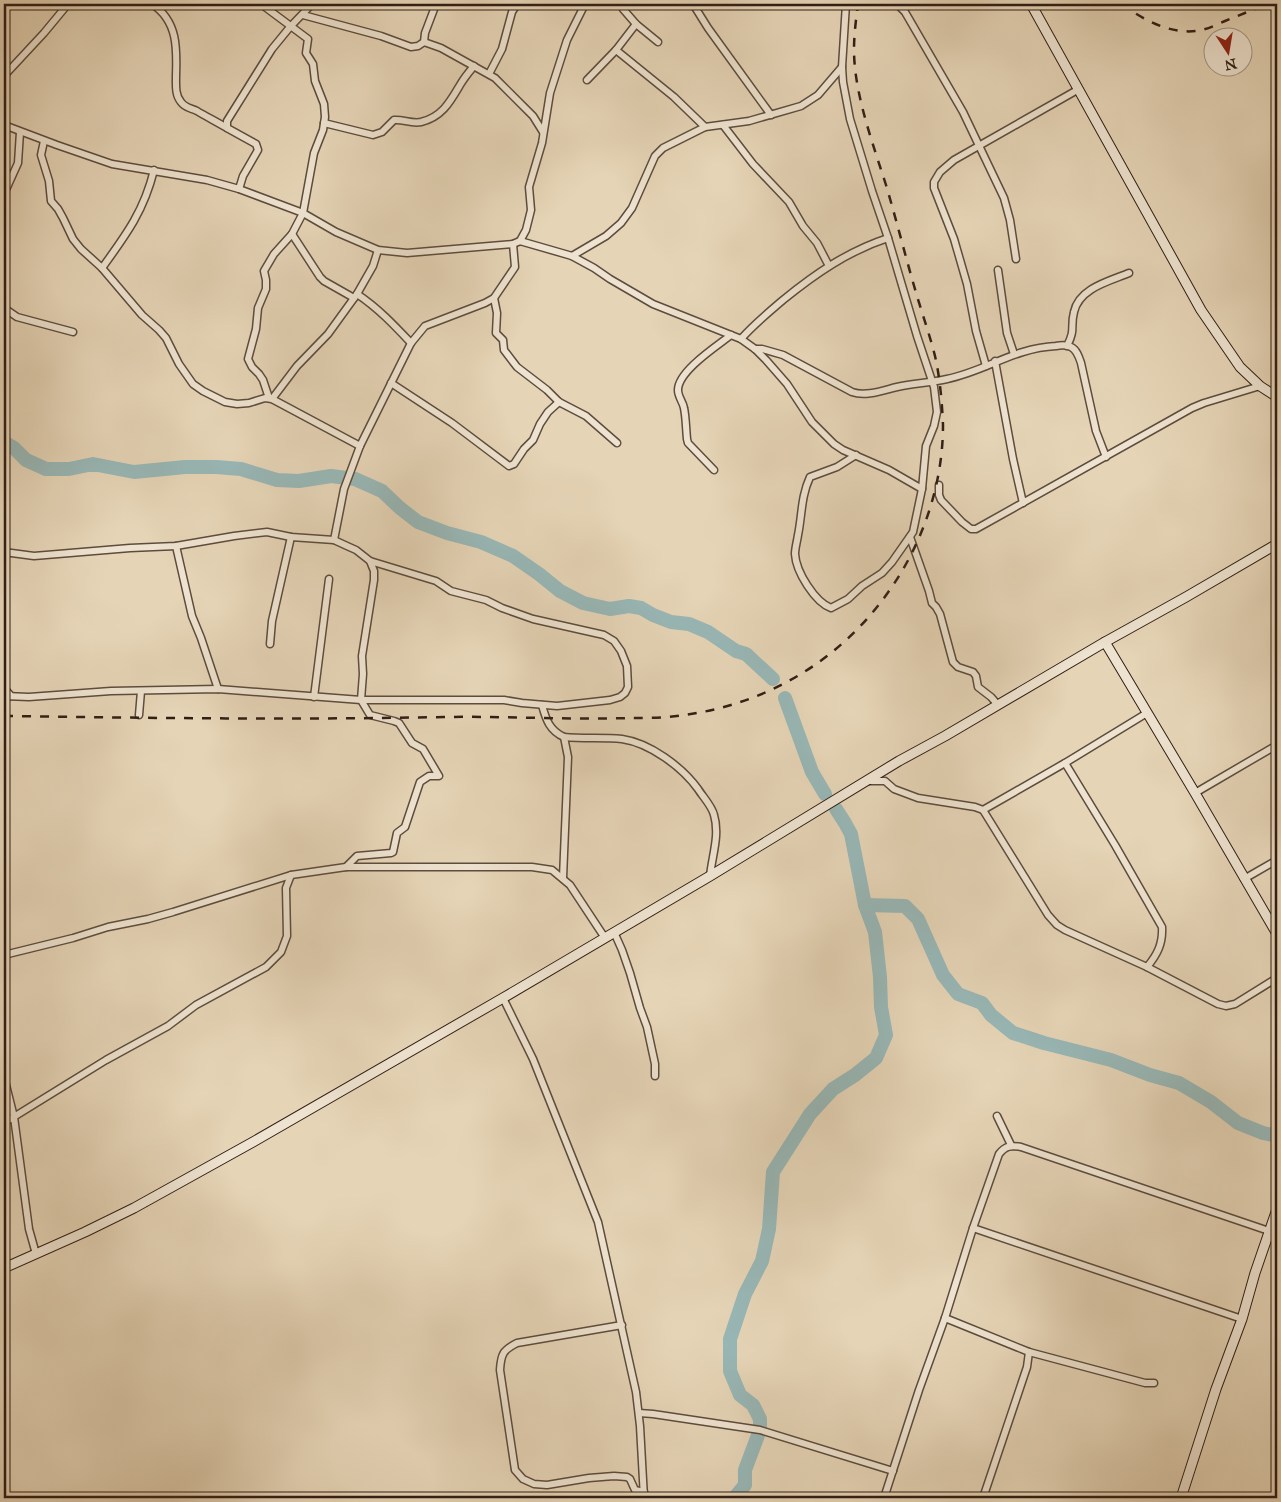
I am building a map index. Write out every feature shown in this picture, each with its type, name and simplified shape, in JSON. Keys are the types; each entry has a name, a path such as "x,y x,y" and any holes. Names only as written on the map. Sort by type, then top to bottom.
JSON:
{"main road":[{"path":"1031,4 1080,89 1194,299 1240,367 1260,386 1277,397"},
{"path":"4,1268 134,1208 194,1175 503,998 710,876 865,781 1277,544"},
{"path":"1105,642 1277,934"},
{"path":"1180,1498 1216,1389 1242,1319 1277,1208"}],"street":[{"path":"4,7 7,4"},
{"path":"4,76 39,39 68,4"},
{"path":"152,4 161,10 170,23 176,38 176,92 181,103 258,146 258,150 243,176 239,189"},
{"path":"261,4 308,39 306,53 313,64 315,81 326,112 314,154 303,213 292,234 274,254 264,271 266,289 258,308 256,329 249,354 250,364 261,377 271,399"},
{"path":"227,128 227,121 272,49 312,4"},
{"path":"303,15 381,36 411,47 418,46 424,42 425,33 436,4"},
{"path":"489,74 502,49 512,12 517,4"},
{"path":"4,125 105,162 154,170 239,189 303,213 336,232 378,250 407,253 513,244 520,241 526,230 530,210 530,187 542,142 550,93 558,64 567,40 585,4"},
{"path":"693,4 771,115"},
{"path":"846,4 842,67 850,119 932,381 936,402 936,419 926,446 916,526 910,537 882,573 862,586 848,599 831,608 818,598 808,585 797,564 795,549 799,534 801,507 808,480 812,476 837,467 856,455"},
{"path":"898,4 905,12 942,74 980,145 1006,204 1016,260"},
{"path":"623,9 636,24 658,42"},
{"path":"588,80 616,50 636,24"},
{"path":"424,42 441,48 489,74 533,116 543,132"},
{"path":"616,50 674,97 705,127"},
{"path":"324,123 373,135 382,132 394,120 399,119 415,123 429,119 436,116 448,105 474,66"},
{"path":"572,256 596,242 622,223 632,208 652,160 658,152 705,127 771,115 801,106 818,95 842,67"},
{"path":"986,366 976,331 967,284 954,239 934,188 934,182 947,165 1080,89"},
{"path":"723,125 753,164 789,202 803,226 817,243 829,266"},
{"path":"4,194 18,163 20,132"},
{"path":"44,141 41,155 51,201 63,218 72,239 102,268 142,315 166,338 179,364 193,384 225,402 249,403 265,398 271,399 360,446"},
{"path":"102,268 132,226 142,208 154,170"},
{"path":"292,234 324,281 373,304 410,343"},
{"path":"741,339 771,310 806,281 861,248 888,238"},
{"path":"520,241 572,256 654,304 741,339 755,349 787,384 812,422 838,447 889,470 922,489"},
{"path":"334,540 348,476 360,446 410,343 425,326 494,298 515,268 513,244"},
{"path":"271,399 297,366 328,334 356,296 373,266 378,250"},
{"path":"998,270 1007,333 1014,354"},
{"path":"1067,346 1073,332 1073,314 1084,294 1130,274"},
{"path":"494,298 498,313 496,333 504,340 504,350 517,367 547,390 559,402 586,416 617,443"},
{"path":"4,308 17,317 73,332"},
{"path":"714,470 688,444 684,408 678,388 679,382 689,369 731,335"},
{"path":"755,349 783,355 857,394 947,379 1034,348 1072,347 1078,354 1096,431 1106,457"},
{"path":"995,362 1022,503"},
{"path":"391,383 452,423 509,466 514,464 533,440 548,412 559,402"},
{"path":"939,486 941,500 962,522 972,530 976,529 1192,408 1204,402 1260,386"},
{"path":"4,552 34,556 176,546 267,532 291,537 334,540 356,550 370,561 436,581 451,591 462,595 475,596 533,619 578,630 595,632 614,641 622,651 627,666 628,681 628,687 620,697 610,700 557,706 504,700 361,700 218,689 141,690 4,696"},
{"path":"270,644 272,621 291,537"},
{"path":"910,537 929,591 930,600 940,614 953,662 958,667 973,672 976,676 978,687 998,705"},
{"path":"176,546 192,616 202,638 218,689"},
{"path":"346,867 357,856 393,852 397,833 405,827 420,782 429,776 439,776 423,750 412,743 399,723 394,720 370,715 361,700 362,656 374,580 374,571 370,561"},
{"path":"314,697 329,579"},
{"path":"4,688 11,696"},
{"path":"139,715 141,690"},
{"path":"542,705 546,719 552,729 564,737 633,741 684,772 696,786 714,814 716,838 710,876"},
{"path":"984,810 1147,713"},
{"path":"563,878 568,756 564,737"},
{"path":"1195,793 1277,745"},
{"path":"1065,763 1162,927 1157,956 1147,967"},
{"path":"865,781 884,781 894,789 918,798 984,810 1048,915 1057,925 1147,967 1211,1001 1226,1006 1235,1004 1277,978"},
{"path":"1244,879 1277,860"},
{"path":"4,955 73,938 108,927 148,919 291,875 346,867 532,867 552,870 570,885 605,938"},
{"path":"4,1123 106,1060 168,1026 196,1005 266,967 281,952 287,936 286,888 291,875"},
{"path":"614,932 625,958 640,1008 648,1026 655,1064 654,1076"},
{"path":"503,998 533,1059 598,1222 622,1325 639,1413 644,1495"},
{"path":"4,1077 14,1117 29,1228 36,1254"},
{"path":"997,1116 1011,1145"},
{"path":"884,1498 999,1154 1011,1145 1269,1231"},
{"path":"973,1228 1242,1319"},
{"path":"945,1318 1029,1352 1145,1383 1154,1383"},
{"path":"622,1325 517,1343 506,1348 501,1357 500,1370 515,1470 522,1479 534,1484 547,1485 589,1478 627,1477 630,1479 635,1490 644,1495"},
{"path":"983,1498 1027,1367 1029,1352"},
{"path":"639,1413 760,1430 893,1471"}],"waterway":[{"path":"4,442 14,448 26,460 46,469 69,469 93,464 134,472 185,467 216,467 241,469 277,480 299,481 331,476 355,479 382,491 418,522 447,533 481,542 513,556 560,591 583,603 610,609 629,606 641,608 671,622 689,624 708,632 736,651 746,654 773,679"},
{"path":"785,698 812,772 825,794"},
{"path":"736,1498 745,1485 745,1470 760,1430 760,1419 753,1405 740,1395 730,1371 730,1339 745,1294 762,1261 769,1229 773,1172 810,1114 833,1089 855,1075 876,1058 886,1035 881,1007 875,932 865,905 851,834 836,809"},
{"path":"865,905 905,906 918,919 943,975 958,994 982,1003 991,1015 1013,1033 1111,1060 1150,1075 1179,1083 1211,1102 1238,1123 1263,1133 1277,1136"}],"railway":[{"path":"4,716 279,719 467,717 584,719 663,717 715,709 744,701 800,675 825,658 870,616 901,573 912,553 929,512 935,491 942,447 942,408 935,356 865,118 857,83 854,50 858,4"},
{"path":"1121,4 1156,24 1166,28 1186,31 1207,28 1269,4"}]}
